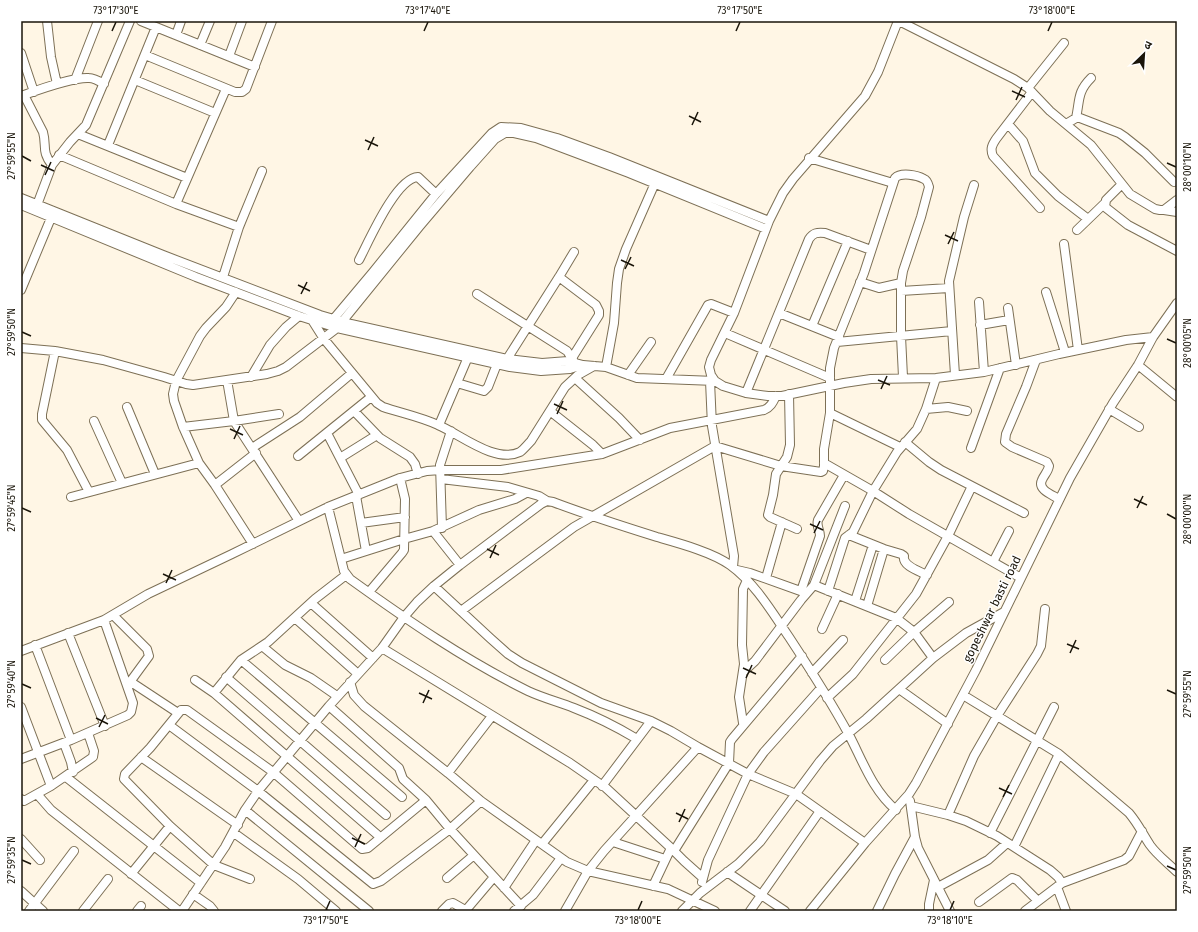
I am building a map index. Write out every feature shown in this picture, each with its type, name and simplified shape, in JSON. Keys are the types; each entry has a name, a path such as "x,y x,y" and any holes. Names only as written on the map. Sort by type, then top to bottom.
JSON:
{"street":[{"path":"46,21 51,57 57,84"},
{"path":"75,80 98,21"},
{"path":"37,205 52,164 86,125 130,21"},
{"path":"141,21 255,67"},
{"path":"176,35 181,21"},
{"path":"200,45 210,21"},
{"path":"229,56 242,21"},
{"path":"145,55 235,92 242,92 246,89 272,21"},
{"path":"734,568 734,556 711,419 712,381 709,367 711,360 734,313 768,225 783,193 809,158 848,117 865,96 878,72 899,21 915,25 1014,79 1030,90 1050,111 1091,145 1121,185 1130,194 1155,208 1177,212"},
{"path":"108,146 156,27"},
{"path":"1040,208 993,156 991,151 992,146 1064,43"},
{"path":"21,53 34,92"},
{"path":"52,164 46,158 43,132 22,95 57,84 89,78 104,84"},
{"path":"1076,118 1080,93 1091,78"},
{"path":"135,80 215,113"},
{"path":"176,204 226,88"},
{"path":"1066,124 1076,118 1080,118 1119,133 1145,153 1174,182"},
{"path":"1008,124 1023,141 1034,173 1058,196 1088,219"},
{"path":"330,323 436,194 492,133 501,127 521,128 557,138 609,157 768,225"},
{"path":"21,348 55,351 103,360 193,385 251,377 278,371 286,367 324,339 339,325 470,167 499,135 505,133 514,133 536,138 768,225"},
{"path":"78,134 187,178"},
{"path":"59,155 176,204 239,227"},
{"path":"809,158 893,183"},
{"path":"223,277 239,227 262,171"},
{"path":"461,611 574,527 715,446 781,466 821,472 824,469 824,450 830,413 832,359 860,282 893,183 895,178 901,174 924,179 928,182 929,187 921,217 903,271 901,336 903,377"},
{"path":"359,260 391,200 408,179 418,177 436,194"},
{"path":"606,367 614,323 616,283 619,269 626,249 655,183"},
{"path":"955,375 949,281 964,217 974,185"},
{"path":"1077,230 1121,185"},
{"path":"21,198 223,277 330,323"},
{"path":"1164,210 1177,200"},
{"path":"1105,203 1105,207 1128,225 1177,251"},
{"path":"21,205 236,292 312,320 507,360 542,363 568,361 577,362 606,367 637,378 712,381 746,393 768,396 789,394 830,382 903,377 936,378 984,372 1065,352 1126,340 1153,337"},
{"path":"21,290 23,281 51,218"},
{"path":"746,393 812,234 818,232 825,233 871,250"},
{"path":"812,326 848,241"},
{"path":"1064,244 1078,350"},
{"path":"507,360 560,277 574,252"},
{"path":"339,325 510,367 541,371 570,369 577,362 599,315 599,311 596,305 560,277"},
{"path":"860,282 879,288 949,288"},
{"path":"236,292 226,307 200,336 176,381 173,394 183,426 200,463 252,544"},
{"path":"1046,292 1065,352"},
{"path":"477,294 567,351 577,362"},
{"path":"978,302 984,372"},
{"name":"gopeshwar basti road","path":"810,911 865,843 896,810 916,784 963,695 1059,499 1109,409 1138,365 1153,337 1177,303"},
{"path":"666,379 708,305 711,304 734,313"},
{"path":"1008,308 1016,365"},
{"path":"779,313 812,326 838,339 901,336 952,331"},
{"path":"251,377 270,345 278,335 299,316"},
{"path":"312,320 324,339 377,403 383,407 439,425 480,448 492,452 514,454 520,452 528,445 565,387 575,378 594,366"},
{"path":"980,326 1009,320"},
{"path":"725,333 830,382"},
{"path":"628,375 651,342"},
{"path":"55,351 42,420 67,450 89,492"},
{"path":"439,425 468,357"},
{"path":"1036,360 1006,434 1005,442 1012,447 1047,462 1049,466 1042,480 1042,489 1059,499"},
{"path":"457,383 484,390 488,387 496,364"},
{"path":"1138,365 1177,397"},
{"path":"971,448 1000,368"},
{"path":"215,485 254,451 300,417 352,373"},
{"path":"575,378 619,418 640,440"},
{"path":"828,591 844,541 853,532 873,491 903,444 917,429 926,409 936,378"},
{"path":"227,380 234,421 299,521"},
{"path":"789,394 790,445 787,458 776,474 768,515 797,529"},
{"path":"21,651 104,620 148,594 328,507 400,478 426,471 501,470 602,454 670,428 769,408 776,396"},
{"path":"298,456 371,397"},
{"path":"127,407 155,474"},
{"path":"926,409 948,407 967,411"},
{"path":"1109,409 1140,427"},
{"path":"354,411 377,435 410,457 415,464 418,474"},
{"path":"550,411 593,444 602,454"},
{"path":"830,413 903,444 941,470 1024,513"},
{"path":"183,426 234,421 279,414"},
{"path":"94,421 122,483"},
{"path":"442,528 441,470 442,459 450,431"},
{"path":"327,433 357,495 366,551"},
{"path":"340,458 377,435"},
{"path":"70,497 200,463"},
{"path":"824,463 1021,578"},
{"path":"743,672 755,661 782,626 804,592 820,536 816,524 844,475"},
{"path":"369,592 402,553 404,547 405,499 400,478"},
{"path":"441,480 498,485 538,496 547,502"},
{"path":"827,698 853,674 916,594 948,536 972,486"},
{"path":"341,559 442,528 479,510 515,499 526,493"},
{"path":"182,911 214,865 234,833 245,810 258,791 314,722 382,648 404,617 417,602 460,565 541,504 547,502 553,502 591,516 691,547 721,560 734,568 762,597 782,626 802,656 848,733 879,791 886,801 896,810"},
{"path":"804,592 814,585 845,506"},
{"path":"328,507 346,575 404,617 497,675 536,695 575,708 637,739"},
{"path":"361,523 405,516"},
{"path":"766,578 782,522"},
{"path":"433,531 460,565"},
{"path":"993,562 1009,531"},
{"path":"849,535 901,554 904,556 903,560 905,564 927,575"},
{"path":"855,601 873,545"},
{"path":"867,606 884,549"},
{"path":"734,568 804,592"},
{"path":"214,693 241,660 268,642 311,603 346,575"},
{"path":"743,724 740,697 743,672 743,589 747,580"},
{"path":"814,585 896,618 914,632 933,658"},
{"path":"434,586 508,654 522,663 601,703 651,721 748,774 796,794 865,843"},
{"path":"822,629 838,594"},
{"path":"885,660 914,632 949,602"},
{"path":"311,603 373,658"},
{"path":"948,815 971,762 997,716 1041,646 1045,608"},
{"path":"682,911 700,892 748,855 760,842 820,761 833,746 866,719 933,658 966,633 1004,612"},
{"path":"113,615 147,649 149,653 149,656 127,682"},
{"path":"295,618 358,674"},
{"path":"21,759 105,726 128,715 131,712 133,703 127,682 104,620"},
{"path":"68,633 105,726"},
{"path":"812,673 843,640"},
{"path":"35,646 68,741 71,762 69,774"},
{"path":"262,646 284,665 312,678 337,696"},
{"path":"382,648 594,780 703,878"},
{"path":"653,886 665,859 673,850 729,763 730,742 743,724 802,656"},
{"path":"241,660 402,797"},
{"path":"226,677 386,815"},
{"path":"195,680 214,693 380,837"},
{"path":"127,682 178,713"},
{"path":"350,682 354,695 364,706 448,772 481,801 561,858 578,868 588,871 668,889 715,911"},
{"path":"700,892 708,860 748,774 768,747 821,688"},
{"path":"899,688 948,724"},
{"path":"963,695 1058,754 1129,813 1150,845 1177,872"},
{"path":"329,706 399,768 403,779 426,800 450,829 504,888 518,908 544,883 561,858"},
{"path":"21,707 51,786"},
{"path":"990,833 1054,707"},
{"path":"250,879 214,865 170,826 124,780 125,774 183,709 187,710 273,772 362,849 368,848 426,800"},
{"path":"448,772 492,716"},
{"path":"602,786 651,721"},
{"path":"169,725 258,791 374,884 377,884 450,829 481,801"},
{"path":"21,799 24,801 38,794 69,774 94,755 88,733"},
{"path":"565,911 588,871 698,748"},
{"path":"1014,847 1058,754"},
{"path":"141,757 238,825"},
{"path":"69,774 154,846 201,883"},
{"path":"504,888 539,842 594,780"},
{"path":"38,794 51,810 179,911"},
{"path":"909,794 915,837 920,854 950,911"},
{"path":"911,806 966,821 1014,847 1055,873 1060,885 1066,911"},
{"path":"245,810 369,911"},
{"path":"750,911 820,811"},
{"path":"131,874 170,826"},
{"path":"1025,911 1060,885 1124,860 1129,856 1142,831"},
{"path":"234,833 298,879 335,911"},
{"path":"877,911 915,837"},
{"path":"21,839 40,860"},
{"path":"613,842 665,859"},
{"path":"929,911 928,904 936,884 988,860 1007,843"},
{"path":"29,911 74,851"},
{"path":"447,878 474,856"},
{"path":"727,872 785,911"},
{"path":"442,911 453,903 466,911 494,877"},
{"path":"979,902 1012,878 1017,880 1038,902"},
{"path":"83,911 108,879"},
{"path":"21,891 43,911"},
{"path":"193,894 210,906 214,911"}]}
